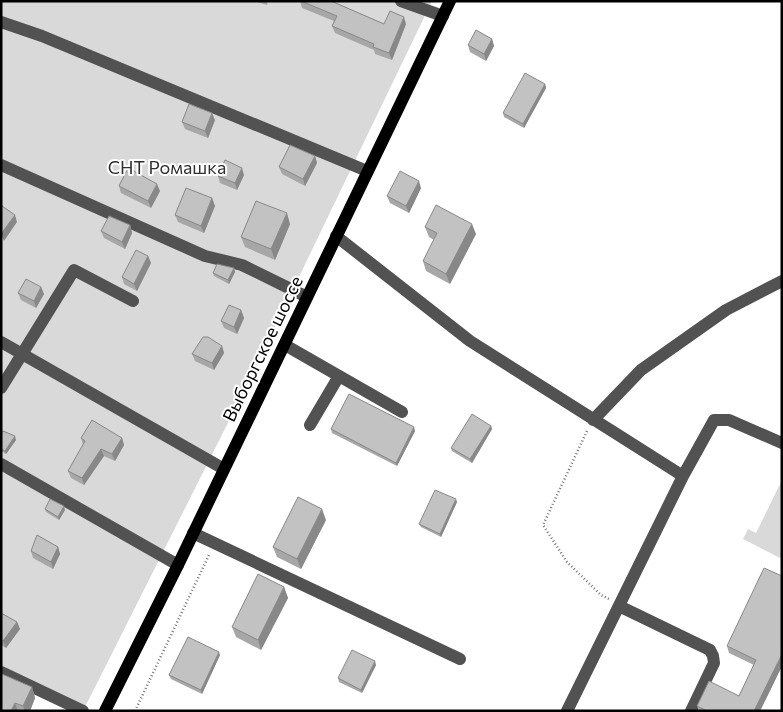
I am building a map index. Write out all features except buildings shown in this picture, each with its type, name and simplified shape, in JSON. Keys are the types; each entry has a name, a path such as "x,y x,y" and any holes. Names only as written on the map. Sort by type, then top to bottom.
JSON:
{"main road":[{"name":"Выборгское шоссе","path":"105,711 194,533 450,1"}],"street":[{"path":"401,1 443,16"},
{"path":"1,22 52,40 367,172"},
{"path":"1,165 204,256 242,265 307,298"},
{"path":"336,236 470,341 683,476"},
{"path":"1,388 74,270 133,301"},
{"path":"593,420 641,370 726,310 782,281"},
{"path":"1,342 224,469"},
{"path":"285,345 402,412"},
{"path":"310,425 339,376"},
{"path":"567,711 683,476 714,420 729,420 782,443"},
{"path":"1,464 178,565"},
{"path":"194,533 460,659"},
{"path":"619,606 710,650 714,663 691,711"},
{"path":"1,672 83,711"}],"path":[{"path":"593,420 543,524 567,562 601,595 619,606"},
{"path":"135,711 216,543"}],"green space":[{"name":"СНТ Ромашка","path":"1,1 432,1 243,393 83,711 1,676"},
{"path":"782,480 782,559 743,539 748,529 756,533"}]}
